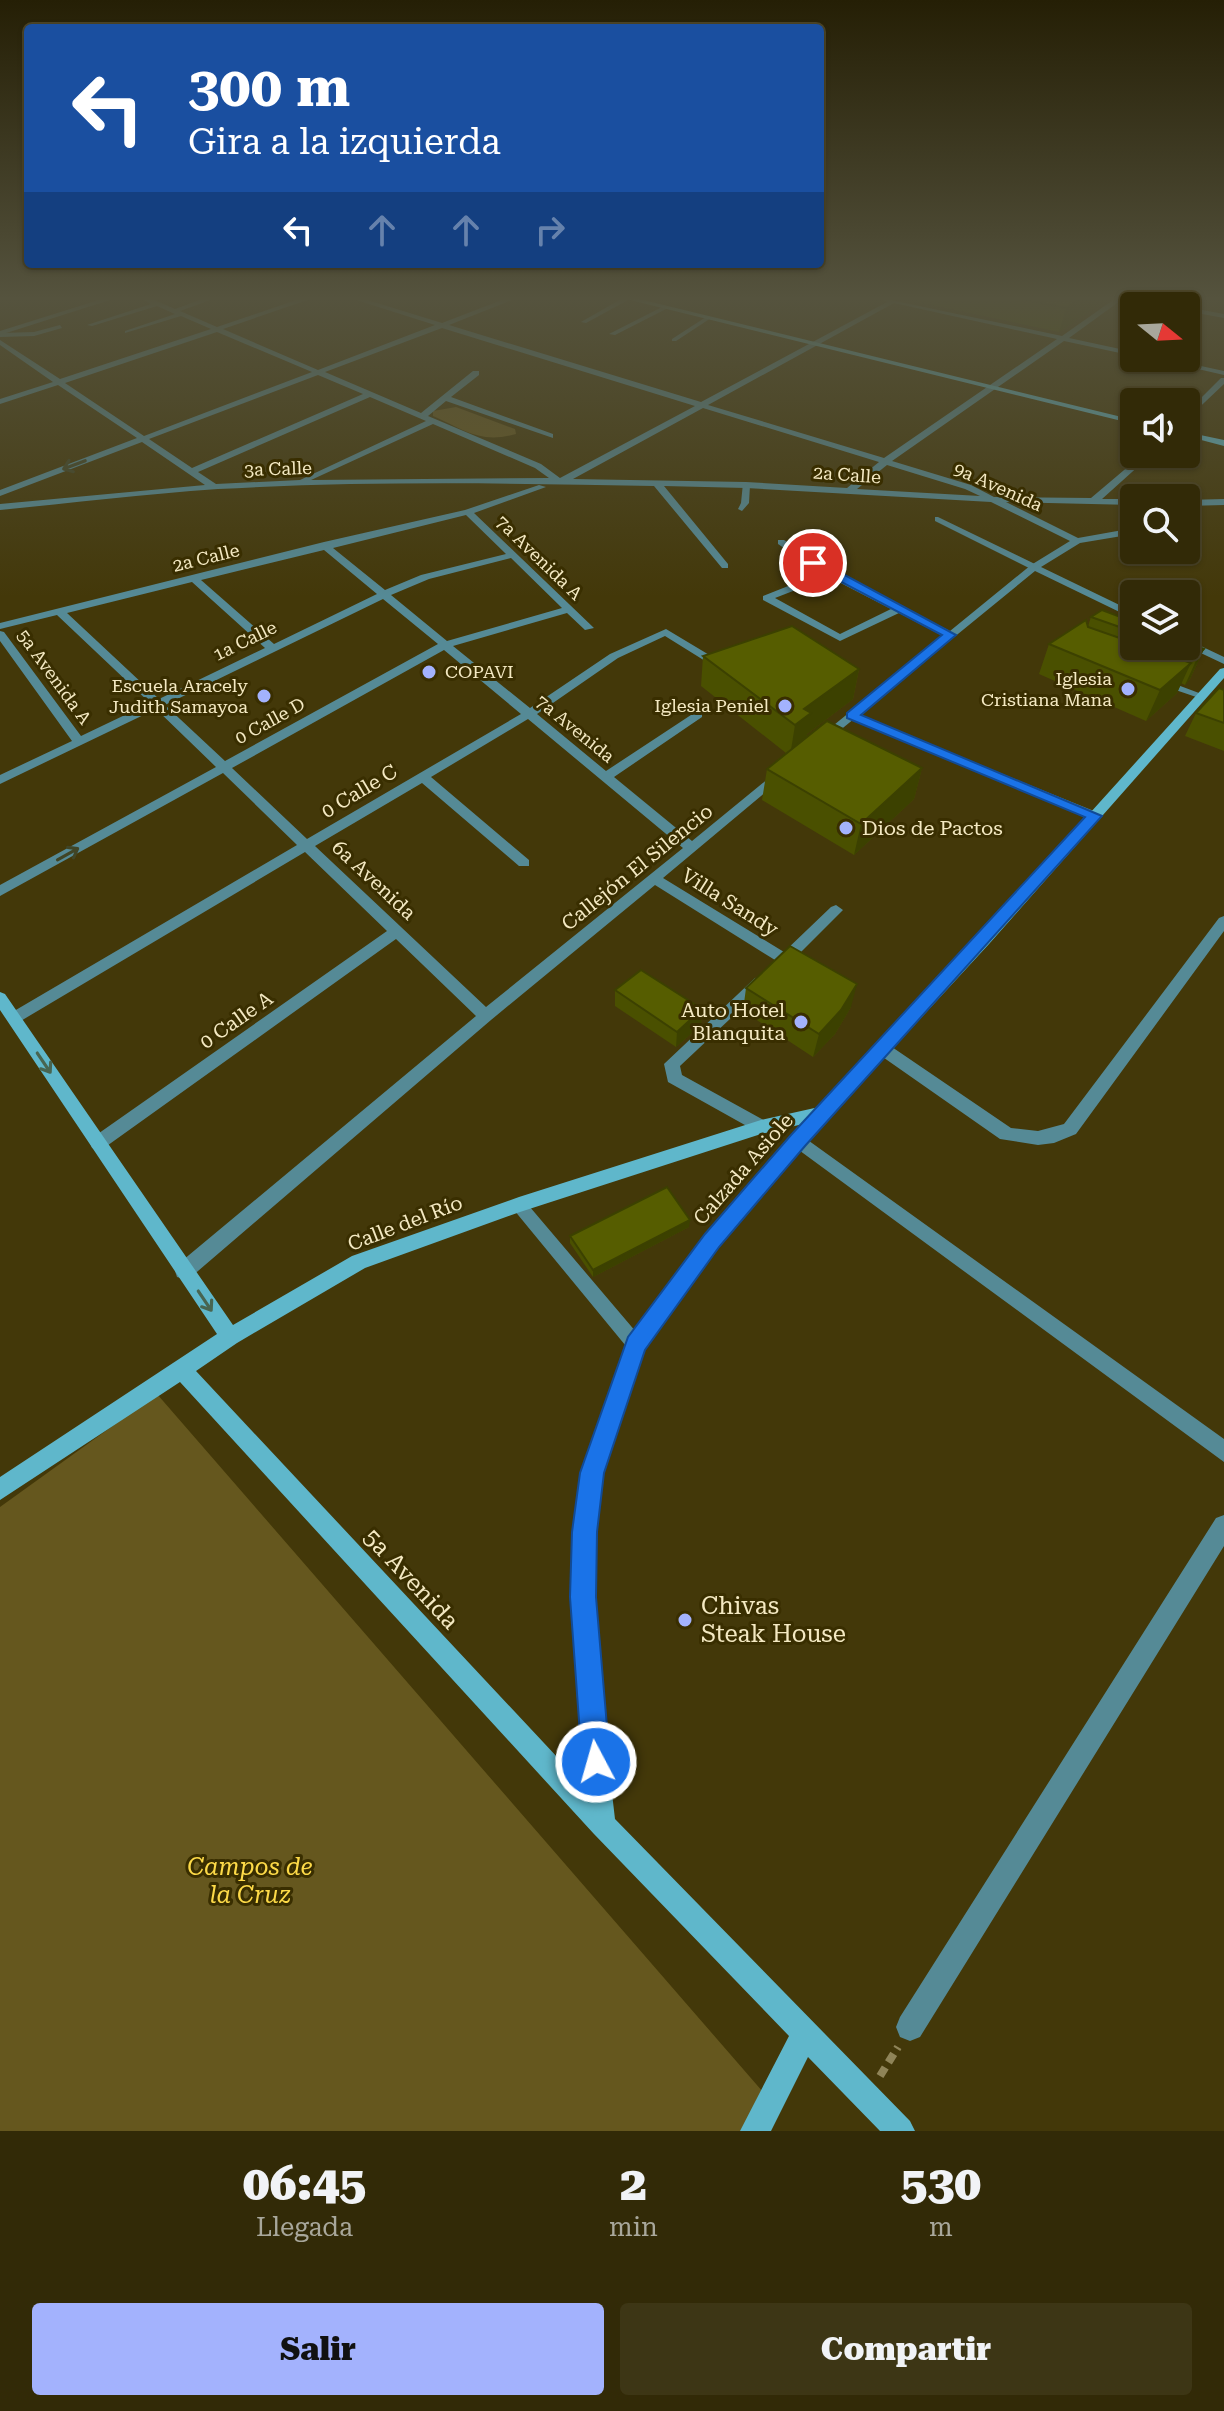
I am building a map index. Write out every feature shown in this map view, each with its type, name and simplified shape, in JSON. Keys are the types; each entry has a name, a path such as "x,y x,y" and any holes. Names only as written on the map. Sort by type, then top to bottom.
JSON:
{"main road":[{"path":"1032,397 1120,419"},
{"path":"1200,437 1224,443"},
{"name":"Calzada Asiole","path":"603,1825 589,1699 583,1597 585,1532 592,1473 636,1345 712,1241 798,1140 1224,671"},
{"path":"0,998 230,1337"},
{"name":"Calle del Río","path":"0,1489 230,1337 359,1262 519,1205 761,1127 825,1111"},
{"name":"5a Avenida","path":"181,1369 603,1825 900,2131"},
{"path":"755,2131 805,2034"}],"street":[{"path":"80,397 214,487"},
{"path":"0,493 255,397"},
{"path":"190,472 362,397"},
{"path":"378,397 546,470 558,481"},
{"name":"9a Avenida","path":"681,397 968,487 1077,541"},
{"name":"2a Calle","path":"0,626 468,512 578,474 716,397"},
{"path":"849,491 886,461 979,397"},
{"path":"423,416 446,398 550,436"},
{"path":"296,483 434,421"},
{"path":"518,435 527,428"},
{"path":"499,450 509,442"},
{"path":"1094,501 1132,468"},
{"name":"2a Calle","path":"558,481 746,485 990,500 1120,502"},
{"name":"3a Calle","path":"0,507 214,487 296,483 558,481"},
{"path":"656,482 725,566"},
{"path":"1200,503 1224,502"},
{"name":"7a Avenida A","path":"468,512 589,628"},
{"path":"815,746 1034,567 1077,541 1120,533"},
{"path":"781,542 829,573 950,635"},
{"name":"7a Avenida","path":"324,545 692,848"},
{"name":"1a Calle","path":"0,780 383,595 425,577 513,555"},
{"path":"1034,567 1120,609"},
{"path":"829,573 767,598 840,638 898,609"},
{"path":"193,578 272,648"},
{"name":"0 Calle D","path":"0,891 445,645 569,609"},
{"name":"6a Avenida","path":"58,610 486,1016"},
{"name":"0 Calle C","path":"14,1018 529,714 614,656 666,632 723,668"},
{"name":"5a Avenida A","path":"0,634 79,742"},
{"path":"1200,649 1224,661"},
{"path":"605,777 698,715"},
{"name":"Callejón El Silencio","path":"184,1271 486,1016 791,767"},
{"path":"423,777 524,863"},
{"name":"Villa Sandy","path":"655,879 784,959"},
{"name":"Villa Sandy","path":"761,1127 674,1078 672,1064 836,910"},
{"path":"883,1049 1006,1134 1030,1138 1058,1136 1070,1129 1224,921"},
{"name":"0 Calle A","path":"98,1143 398,930"},
{"path":"798,1140 1224,1452"},
{"path":"910,2027 1224,1526"}],"lane":[{"path":"742,509 746,485"},
{"path":"938,519 1034,567"},
{"path":"1152,678 1202,696"},
{"path":"852,716 1095,816"},
{"path":"519,1205 636,1345"}],"path":[{"path":"867,2097 910,2027"}],"green space":[{"path":"456,407 515,429 516,434 482,436 433,416 433,411"},
{"name":"Campos de la Cruz","path":"157,1394 763,2092 742,2131 0,2131 0,1507"}],"building":[{"path":"1102,610 1120,617 1120,627 1091,617"},
{"path":"1086,620 1088,627 1120,638 1120,660 1183,660 1191,663 1160,690 1049,644"},
{"path":"792,626 859,669 804,709 811,713 795,725 703,656"},
{"path":"1219,688 1224,690 1224,723 1196,713"},
{"path":"827,721 922,768 861,824 767,769"},
{"path":"790,946 857,984 841,1010 819,1034 746,988"},
{"path":"641,970 702,1009 677,1032 615,990"},
{"path":"667,1187 690,1220 593,1270 570,1236"}],"place":[{"name":"COPAVI","path":"429,672"},
{"name":"Iglesia Cristiana Mana","path":"1128,689"},
{"name":"Escuela Aracely Judith Samayoa","path":"264,696"},
{"name":"Iglesia Peniel","path":"785,706"},
{"name":"Dios de Pactos","path":"846,828"},
{"name":"Auto Hotel Blanquita","path":"801,1022"},
{"name":"Chivas Steak House","path":"685,1620"}],"route":[{"path":"596,1762 583,1597 585,1532 592,1473 636,1345 712,1241 798,1140 1095,816 852,716 950,635 813,563"}]}
